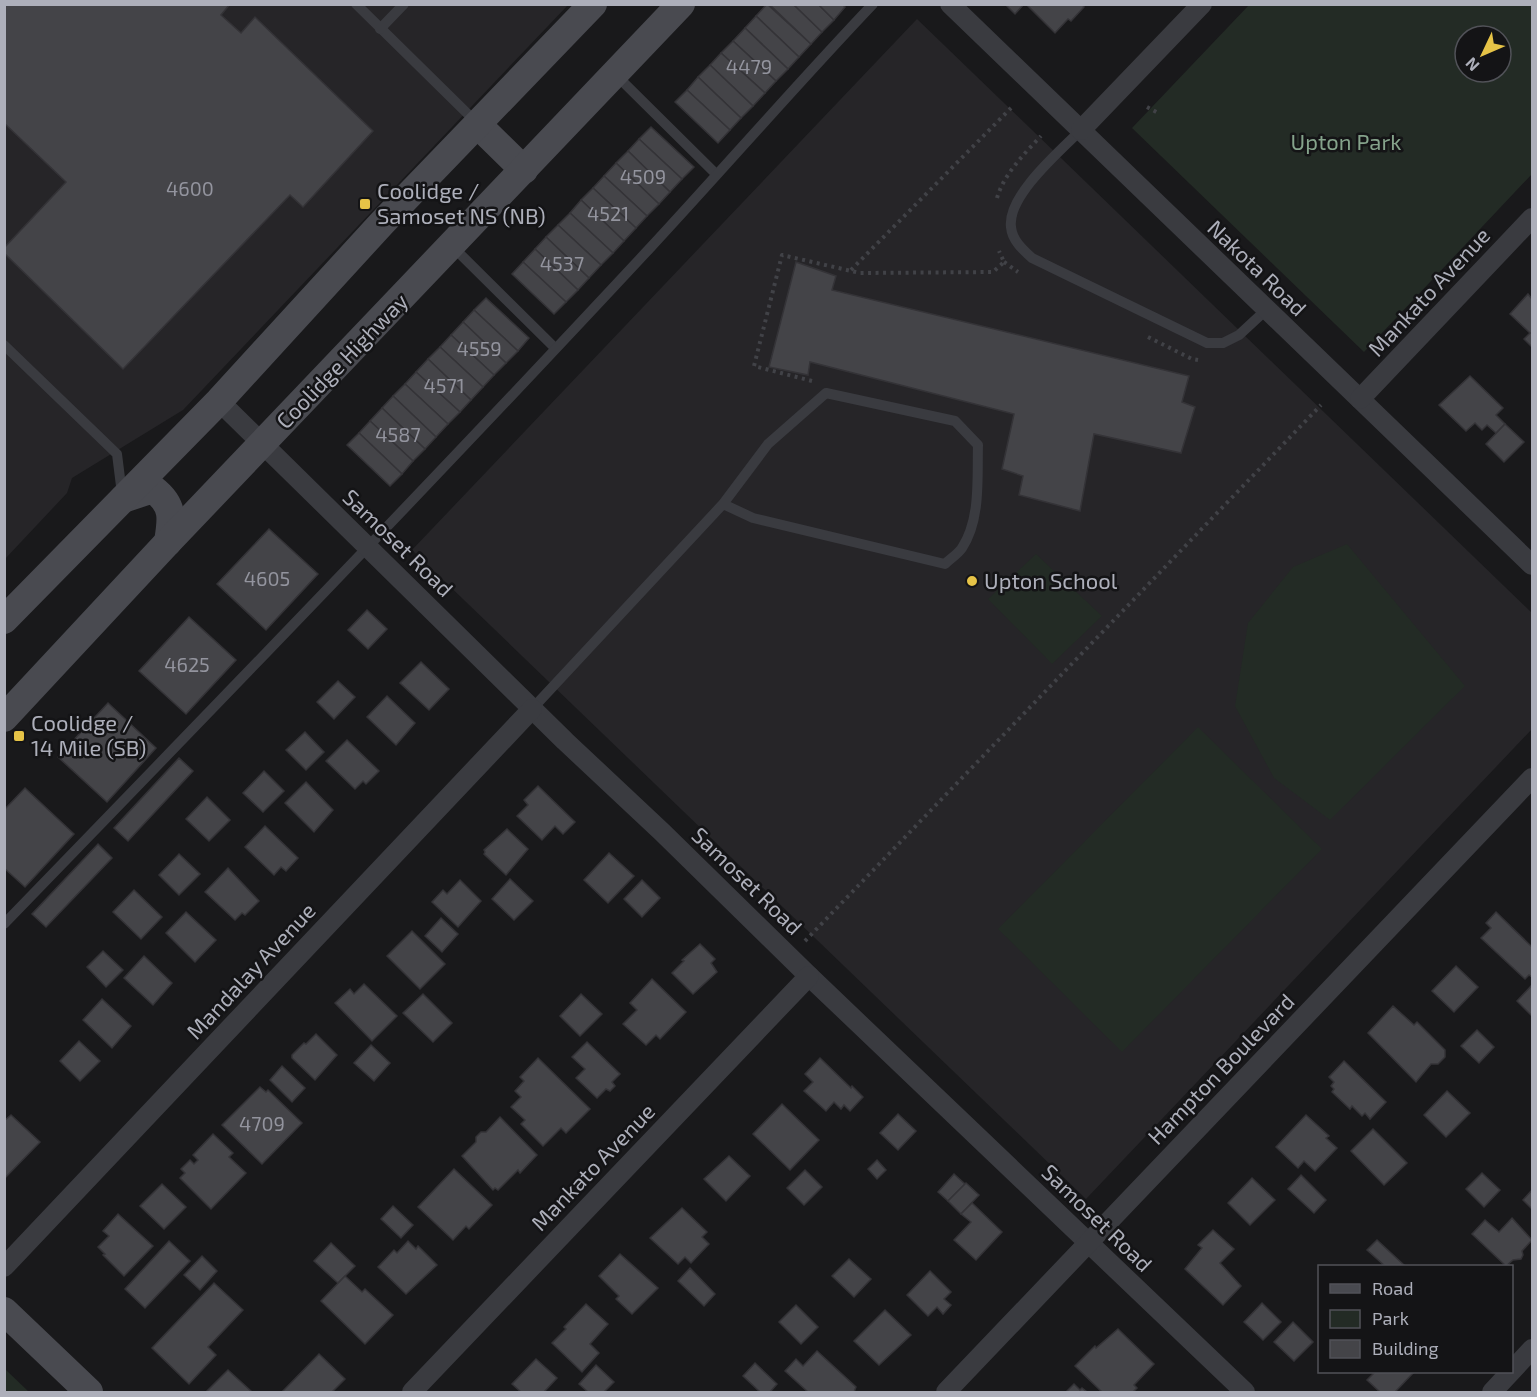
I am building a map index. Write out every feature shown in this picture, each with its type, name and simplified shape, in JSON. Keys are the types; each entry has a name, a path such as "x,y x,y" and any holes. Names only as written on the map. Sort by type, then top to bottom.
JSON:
{"main road":[{"path":"4,620 219,401 343,265 593,4"},
{"name":"Coolidge Highway","path":"4,718 168,542 681,4"},
{"path":"478,125 524,170"},
{"path":"123,499 153,489 162,496 172,518 168,542"},
{"path":"4,1311 89,1392"}],"street":[{"name":"Nakota Road","path":"950,4 1533,565"},
{"path":"1081,130 1202,4"},
{"name":"Mankato Avenue","path":"1360,399 1533,218"},
{"name":"Samoset Road","path":"219,401 532,709 1245,1392"},
{"name":"Mandalay Avenue","path":"4,1267 532,709"},
{"name":"Hampton Boulevard","path":"946,1392 1533,778"},
{"name":"Mankato Avenue","path":"412,1392 809,975"},
{"path":"1513,1370 1533,1350"},
{"path":"1492,1392 1511,1373"}],"lane":[{"path":"356,4 478,125"},
{"path":"381,29 404,4"},
{"path":"4,924 368,547 873,4"},
{"path":"615,74 716,174"},
{"path":"1081,130 1015,202 1011,228 1019,247 1032,258 1207,343 1223,344 1239,335 1266,310"},
{"path":"452,246 555,348"},
{"path":"4,345 117,454 123,499"},
{"path":"532,709 723,504 768,444 826,393 955,421 978,445 976,499 972,526 962,549 945,564 753,518 723,504"}],"path":[{"path":"1147,107 1160,114"},
{"path":"850,271 1011,108"},
{"path":"996,202 999,191 1014,167 1041,136"},
{"path":"812,381 754,366 782,255 860,273 993,272 1004,262 998,247"},
{"path":"803,943 1321,405"}],"shaded area":[{"path":"5,5 568,5 183,410 72,478 67,493 5,559"},
{"name":"Upton School","path":"917,19 1532,613 1532,729 1086,1199 412,550"}],"green space":[{"name":"Upton Park","path":"1249,5 1532,5 1532,174 1364,352 1132,128"},
{"path":"1347,544 1465,686 1330,820 1274,778 1235,706 1248,623 1293,567"},
{"path":"1036,554 1102,616 1052,664 988,599"},
{"path":"1198,727 1322,849 1122,1052 998,929"},
{"path":"5,1369 29,1392 5,1392"}],"building":[{"path":"4,4 230,4 221,15 241,33 255,17 373,131 303,207 290,195 123,369 4,253 4,248 66,182 4,123"},
{"path":"767,4 811,44 799,57 756,16"},
{"path":"769,4 793,4 822,32 811,44"},
{"path":"793,4 818,4 834,20 822,32"},
{"path":"818,4 842,4 845,7 834,20"},
{"path":"1005,4 1024,4 1015,14"},
{"path":"1026,4 1082,4 1084,7 1055,33"},
{"path":"756,16 799,57 788,69 745,28"},
{"path":"745,28 788,69 776,81 733,41"},
{"path":"733,41 776,81 765,93 721,53"},
{"path":"721,53 765,93 753,106 710,65"},
{"path":"710,65 753,106 741,118 698,77"},
{"path":"698,77 741,118 730,130 687,90"},
{"path":"687,90 730,130 718,143 675,102"},
{"path":"651,127 694,167 682,179 639,139"},
{"path":"639,139 682,179 670,192 628,151"},
{"path":"628,151 670,192 659,204 616,163"},
{"path":"616,163 659,204 647,216 604,176"},
{"path":"604,176 647,216 636,228 593,188"},
{"path":"593,188 636,228 624,241 581,200"},
{"path":"581,200 624,241 613,253 570,213"},
{"path":"570,213 613,253 601,265 558,225"},
{"path":"558,225 601,265 589,278 546,237"},
{"path":"546,237 589,278 578,290 535,249"},
{"path":"535,249 578,290 566,302 523,262"},
{"path":"523,262 566,302 554,314 512,274"},
{"path":"796,262 836,276 832,290 1189,376 1182,402 1195,407 1181,453 1094,434 1080,511 1019,495 1023,476 1002,469 1014,414 810,362 808,375 769,367"},
{"path":"1528,294 1532,299 1532,347 1524,339 1530,333 1510,314"},
{"path":"486,298 529,338 518,351 474,310"},
{"path":"474,310 518,351 506,363 463,322"},
{"path":"463,322 506,363 494,375 451,335"},
{"path":"451,335 494,375 483,387 440,347"},
{"path":"440,347 483,387 471,400 428,359"},
{"path":"428,359 471,400 460,412 416,372"},
{"path":"416,372 460,412 448,424 405,384"},
{"path":"1470,376 1503,408 1496,415 1505,424 1496,433 1487,425 1482,430 1475,423 1466,431 1439,405"},
{"path":"405,384 448,424 436,437 393,396"},
{"path":"393,396 436,437 425,449 382,408"},
{"path":"382,408 425,449 413,461 370,421"},
{"path":"370,421 413,461 402,474 359,433"},
{"path":"1505,424 1524,442 1504,462 1486,444"},
{"path":"359,433 402,474 390,486 347,445"},
{"path":"269,529 318,574 266,630 217,584"},
{"path":"367,610 387,629 368,649 348,630"},
{"path":"189,617 236,660 186,714 139,671"},
{"path":"421,662 449,689 429,710 400,683"},
{"path":"338,681 355,697 334,719 317,702"},
{"path":"387,696 415,723 396,745 367,717"},
{"path":"108,703 156,748 107,802 58,757"},
{"path":"305,732 324,752 306,770 286,750"},
{"path":"347,740 379,771 366,784 363,781 355,789 326,761"},
{"path":"179,758 193,771 128,841 114,828"},
{"path":"264,771 284,791 263,812 243,793"},
{"path":"306,782 333,810 314,832 285,803"},
{"path":"538,786 575,822 563,834 555,826 542,840 517,816 528,805 524,800"},
{"path":"25,788 74,834 25,887 4,868 4,810"},
{"path":"207,797 230,820 209,841 186,819"},
{"path":"265,826 298,858 286,871 281,867 274,875 245,847"},
{"path":"507,829 528,849 506,875 484,854 484,850"},
{"path":"98,844 112,858 46,927 32,914"},
{"path":"609,853 634,876 608,903 584,880"},
{"path":"179,854 200,874 179,895 159,875"},
{"path":"228,868 259,901 245,915 242,913 235,920 205,892"},
{"path":"510,879 533,901 514,920 492,899"},
{"path":"460,880 481,901 458,927 432,902 443,890 447,894"},
{"path":"642,880 660,898 642,917 624,899"},
{"path":"134,890 162,917 141,939 113,912"},
{"path":"186,912 216,940 195,962 166,933"},
{"path":"1496,912 1532,947 1532,977 1529,975 1525,979 1481,938 1491,928 1486,923"},
{"path":"441,918 458,934 442,952 425,936"},
{"path":"412,931 445,964 420,989 387,956"},
{"path":"700,944 715,959 711,963 717,972 693,994 672,973 684,961 682,960"},
{"path":"103,951 123,970 106,987 87,967"},
{"path":"144,956 172,983 153,1005 124,978"},
{"path":"1456,966 1478,987 1454,1012 1432,991"},
{"path":"652,979 686,1012 660,1039 656,1035 646,1045 623,1024 637,1010 630,1003"},
{"path":"364,984 397,1016 372,1041 335,1003 350,989 354,994"},
{"path":"1532,985 1532,1016 1517,1001"},
{"path":"423,994 452,1023 433,1042 403,1013"},
{"path":"581,994 602,1014 580,1036 560,1016"},
{"path":"102,999 131,1026 112,1048 83,1020"},
{"path":"1393,1006 1414,1025 1417,1022 1445,1050 1445,1057 1438,1064 1431,1064 1416,1082 1368,1033"},
{"path":"1477,1030 1494,1047 1479,1063 1461,1046"},
{"path":"316,1034 337,1055 315,1080 292,1058 292,1055"},
{"path":"79,1041 100,1061 80,1081 60,1061"},
{"path":"587,1042 620,1074 612,1082 615,1086 610,1091 606,1089 597,1098 576,1078 585,1069 572,1057"},
{"path":"371,1045 390,1063 374,1081 354,1063"},
{"path":"538,1058 590,1109 566,1133 561,1128 543,1146 521,1124 525,1120 511,1107 521,1097 515,1091 524,1081 520,1077"},
{"path":"820,1058 863,1097 850,1111 844,1105 841,1109 834,1102 826,1111 804,1091 813,1082 805,1074"},
{"path":"1344,1061 1386,1102 1370,1119 1365,1113 1362,1116 1352,1106 1350,1109 1332,1092 1334,1089 1331,1086 1334,1082 1329,1077"},
{"path":"282,1066 305,1088 292,1102 270,1080"},
{"path":"260,1087 266,1092 268,1090 302,1123 262,1164 222,1125"},
{"path":"1447,1091 1470,1113 1446,1137 1424,1115"},
{"path":"782,1104 819,1140 790,1170 753,1134"},
{"path":"898,1114 916,1131 898,1150 880,1133"},
{"path":"11,1115 40,1142 4,1179 4,1121"},
{"path":"1306,1115 1329,1136 1326,1138 1337,1148 1315,1171 1304,1161 1298,1168 1276,1147"},
{"path":"500,1117 537,1155 520,1173 518,1170 498,1190 495,1188 493,1190 462,1156 476,1142 476,1137 481,1132 486,1132"},
{"path":"1373,1129 1407,1163 1384,1185 1351,1151"},
{"path":"213,1134 233,1153 229,1157 246,1173 211,1209 180,1178 185,1173 181,1169 190,1160 194,1164 198,1160 193,1155"},
{"path":"729,1156 750,1176 726,1201 704,1179"},
{"path":"877,1160 886,1170 877,1179 868,1169"},
{"path":"454,1169 492,1205 469,1229 466,1226 453,1240 418,1207"},
{"path":"805,1170 822,1187 804,1205 787,1188"},
{"path":"1482,1173 1500,1190 1484,1207 1466,1189"},
{"path":"954,1174 965,1184 948,1201 938,1192"},
{"path":"1301,1175 1326,1200 1314,1213 1288,1189"},
{"path":"1252,1178 1275,1200 1250,1225 1228,1203"},
{"path":"966,1183 979,1195 961,1214 948,1201"},
{"path":"162,1184 186,1207 164,1229 140,1206"},
{"path":"1532,1190 1532,1209 1523,1200"},
{"path":"972,1203 1002,1232 976,1260 954,1240 971,1222 961,1214"},
{"path":"393,1206 413,1225 401,1238 381,1219"},
{"path":"682,1208 707,1232 702,1237 709,1244 691,1263 685,1257 678,1264 650,1238"},
{"path":"118,1214 153,1246 124,1276 98,1247 109,1236 103,1231"},
{"path":"1512,1218 1532,1240 1522,1251 1521,1259 1513,1260 1505,1265 1472,1234 1485,1220 1499,1232"},
{"path":"1213,1230 1234,1249 1220,1263 1241,1286 1223,1305 1185,1269 1202,1248 1198,1245"},
{"path":"1377,1240 1404,1265 1384,1265 1367,1250"},
{"path":"169,1241 190,1261 145,1308 125,1289"},
{"path":"408,1241 416,1249 418,1246 437,1265 406,1294 378,1267 394,1250 397,1253"},
{"path":"331,1243 355,1266 338,1283 314,1261"},
{"path":"620,1254 658,1288 632,1314 616,1299 619,1296 599,1276"},
{"path":"202,1256 217,1271 200,1290 184,1275"},
{"path":"849,1259 871,1279 854,1297 832,1276"},
{"path":"690,1268 715,1294 704,1306 678,1281"},
{"path":"930,1271 951,1292 944,1299 951,1305 943,1314 937,1307 928,1316 907,1295"},
{"path":"345,1276 362,1292 365,1289 393,1315 365,1344 321,1301"},
{"path":"214,1283 243,1310 208,1347 216,1355 189,1384 152,1348"},
{"path":"1262,1303 1281,1322 1263,1340 1244,1322"},
{"path":"586,1304 608,1324 590,1344 599,1353 582,1372 552,1343"},
{"path":"796,1305 818,1327 801,1344 779,1322"},
{"path":"885,1310 911,1335 879,1365 854,1341"},
{"path":"1293,1322 1313,1342 1294,1361 1274,1342"},
{"path":"1118,1329 1154,1364 1134,1385 1137,1388 1133,1392 1102,1392 1075,1366 1095,1346 1096,1348"},
{"path":"817,1351 856,1387 854,1392 808,1392 785,1371 796,1359 803,1366"},
{"path":"319,1354 345,1379 332,1392 282,1392"},
{"path":"536,1359 557,1378 544,1392 521,1392 512,1384"},
{"path":"755,1363 777,1384 770,1392 760,1392 743,1376"},
{"path":"596,1365 614,1382 604,1392 588,1392 579,1384"},
{"path":"228,1370 252,1392 206,1392"},
{"path":"1374,1373 1413,1373 1395,1392 1380,1392 1367,1380"},
{"path":"1074,1384 1080,1390 1082,1388 1087,1392 1066,1392"}],"place":[{"name":"Coolidge / Samoset NS (NB)","path":"365,204"},
{"name":"Upton School","path":"972,581"},
{"name":"Coolidge / 14 Mile (SB)","path":"19,736"}]}
